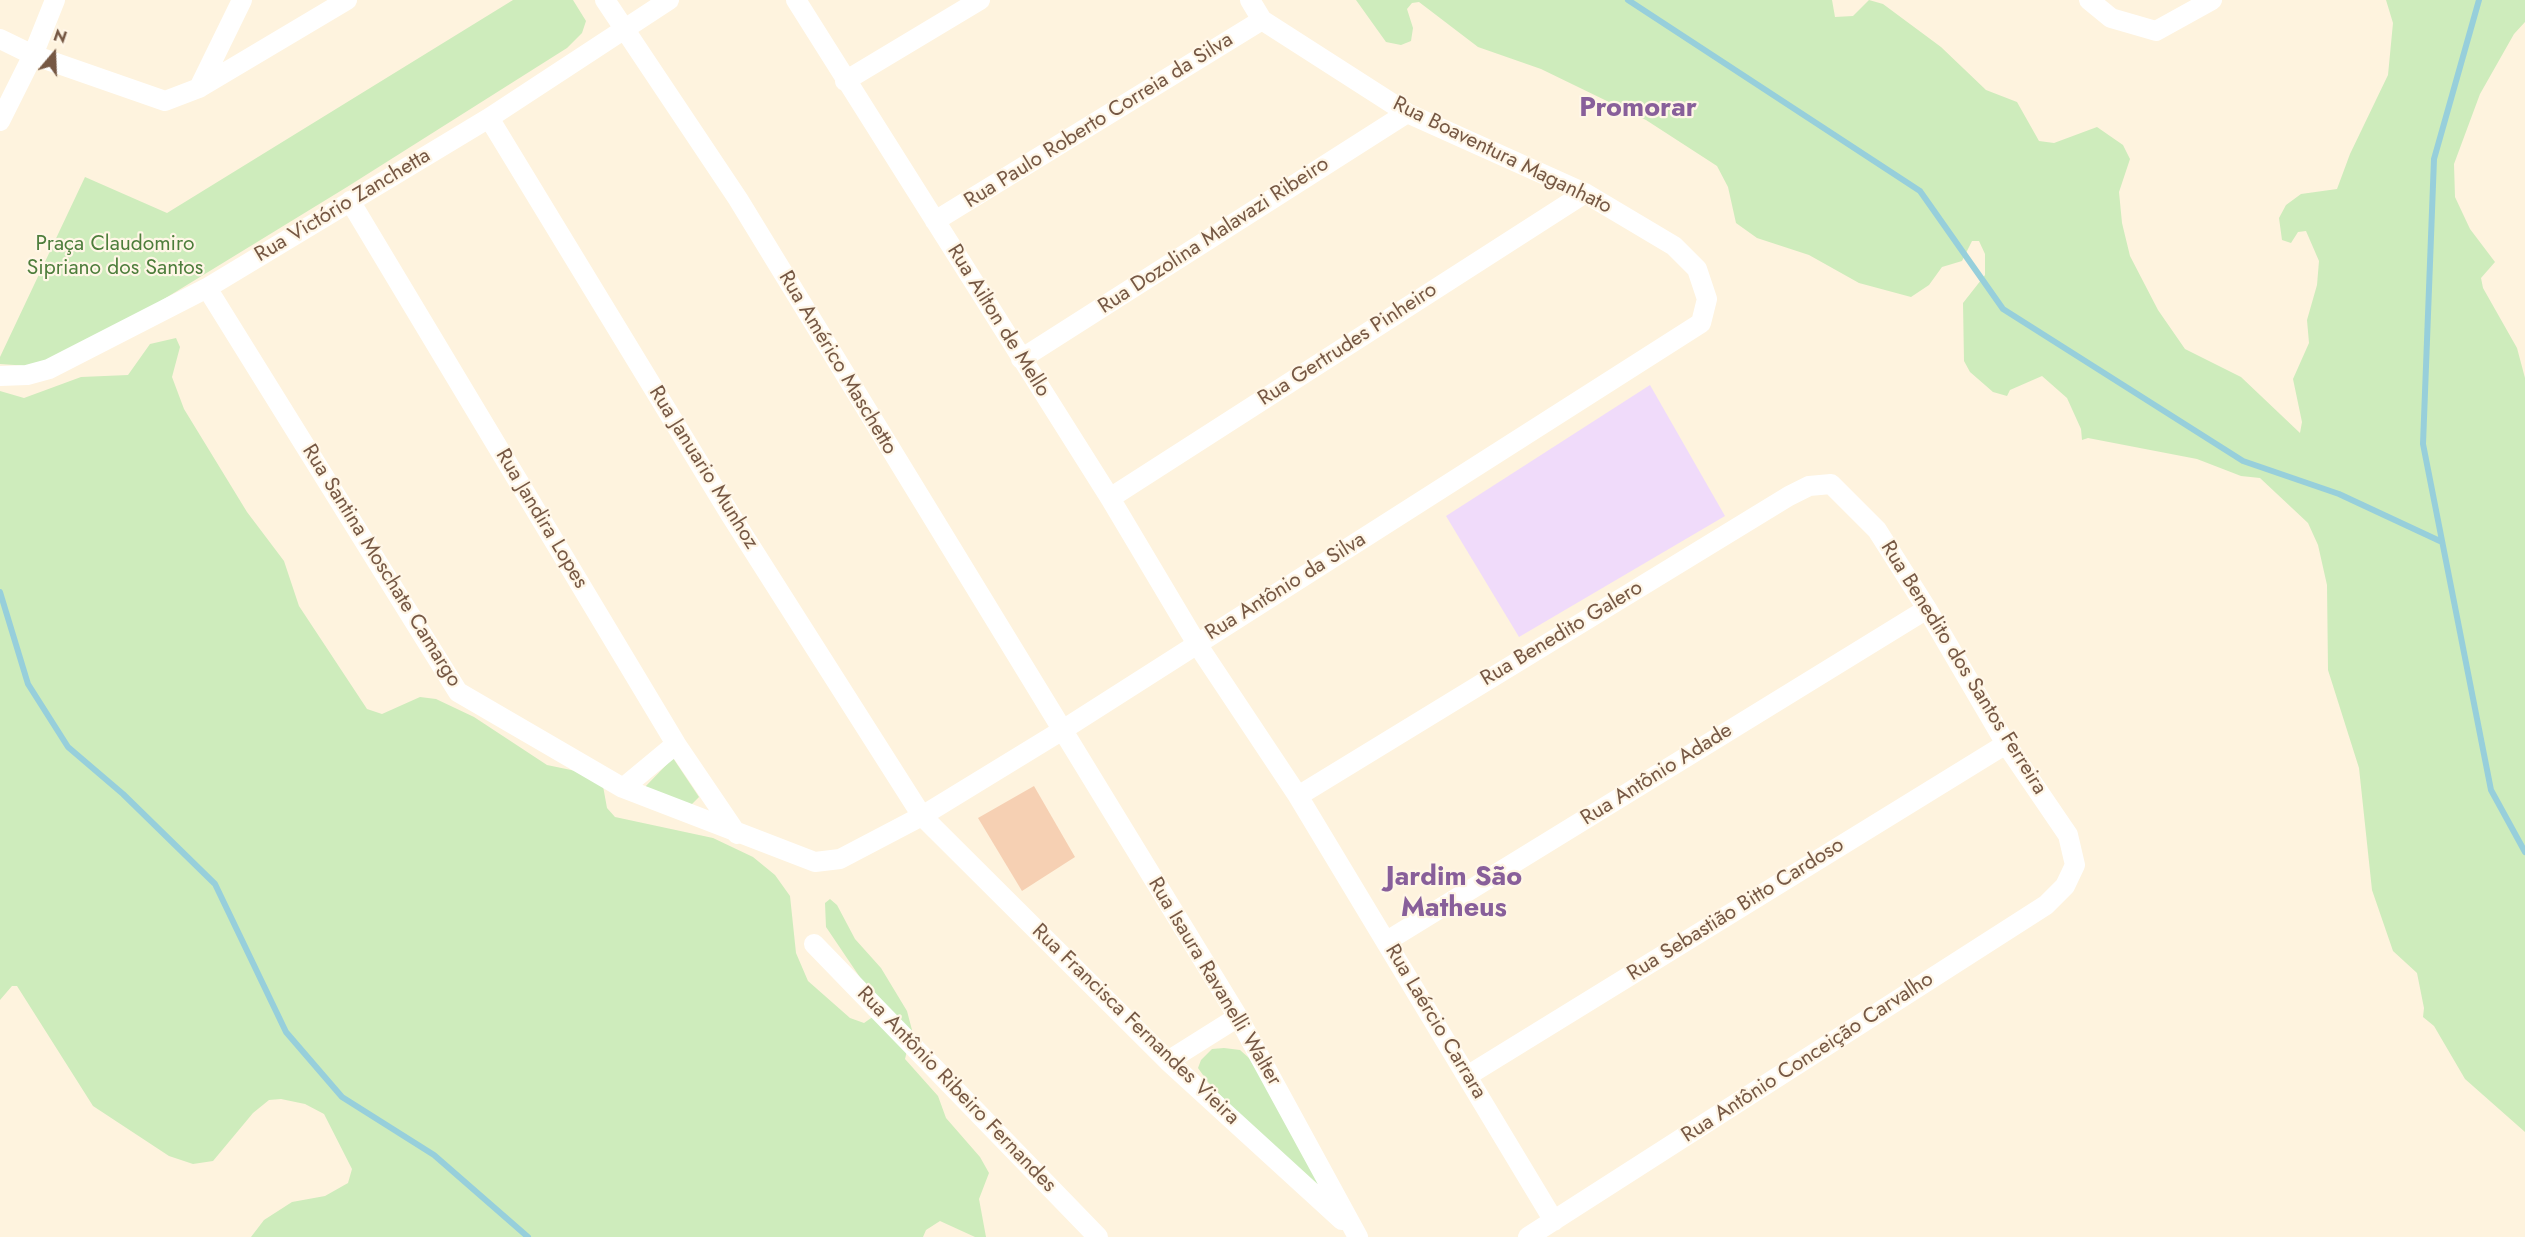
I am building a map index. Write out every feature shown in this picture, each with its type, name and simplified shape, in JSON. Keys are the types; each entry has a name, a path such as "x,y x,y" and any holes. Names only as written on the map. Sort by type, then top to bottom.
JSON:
{"street":[{"path":"0,121 33,55 55,0"},
{"path":"199,88 242,0"},
{"path":"0,39 33,55 165,101 199,88 347,0"},
{"name":"Rua Américo Maschetto","path":"605,0 738,199 1061,731"},
{"name":"Rua Victório Zanchetta","path":"0,376 27,375 49,369 207,288 489,118 669,0"},
{"name":"Rua Ailton de Mello","path":"796,0 1110,498 1197,644"},
{"path":"845,81 980,0"},
{"name":"Rua Boaventura Maganhato","path":"1250,0 1262,20 1407,113 1585,193 1674,246 1697,269"},
{"path":"2089,0 2111,18 2156,31 2212,0"},
{"name":"Rua Paulo Roberto Correia da Silva","path":"935,221 1262,20"},
{"name":"Rua Dozolina Malavazi Ribeiro","path":"1021,359 1407,113"},
{"name":"Rua Januario Munhoz","path":"489,118 724,504 922,816"},
{"name":"Rua Gertrudes Pinheiro","path":"1110,498 1585,193"},
{"name":"Rua Jandira Lopes","path":"350,201 676,744 737,834"},
{"name":"Rua Antônio da Silva","path":"815,862 840,859 922,816 1061,731 1701,323 1707,299 1697,269"},
{"name":"Rua Santina Moschate Camargo","path":"207,288 458,692 623,788 737,834 815,862"},
{"name":"Rua Benedito dos Santos Ferreira","path":"1831,484 1877,530 1927,609 2006,744 2068,835 2075,865"},
{"name":"Rua Benedito Galero","path":"1298,796 1789,496 1809,486 1831,484"},
{"name":"Rua Antônio Adade","path":"1387,942 1927,609"},
{"name":"Rua Laércio Carrara","path":"1197,644 1298,796 1554,1221"},
{"name":"Rua Isaura Ravanelli Walter","path":"1061,731 1238,1017 1356,1234"},
{"path":"623,788 676,744"},
{"name":"Rua Sebastião Bitto Cardoso","path":"1467,1076 2006,744"},
{"name":"Rua Francisca Fernandes Vieira","path":"922,816 1168,1061 1356,1234"},
{"name":"Rua Antônio Conceição Carvalho","path":"1528,1237 2046,905 2065,886 2075,865"},
{"name":"Rua Antônio Ribeiro Fernandes","path":"813,944 1098,1237"},
{"path":"1168,1061 1238,1017"}],"shaded area":[{"path":"1650,385 1725,516 1519,637 1446,516"}],"green space":[{"name":"Praça Claudomiro Sipriano dos Santos","path":"513,0 573,0 586,21 582,33 567,48 347,187 133,318 62,356 29,366 0,364 0,357 85,177 167,213"},
{"path":"1356,0 1832,0 1835,17 1853,16 1869,0 1883,4 1941,47 1986,90 2017,102 2039,141 2054,143 2097,127 2123,145 2130,159 2119,192 2122,223 2130,256 2158,310 2185,349 2241,377 2300,433 2302,422 2293,379 2309,343 2307,320 2317,285 2319,261 2306,231 2298,232 2291,243 2282,240 2279,218 2286,205 2301,194 2337,189 2350,154 2388,75 2393,23 2386,0 2525,0 2525,22 2514,34 2480,94 2454,164 2455,197 2470,229 2495,262 2481,278 2483,288 2517,348 2525,378 2525,1132 2465,1079 2434,1026 2423,1017 2424,1008 2417,973 2393,951 2372,890 2359,768 2328,670 2327,585 2318,545 2308,523 2260,478 2241,476 2197,459 2088,438 2082,440 2081,429 2067,398 2042,376 2010,390 2007,396 1993,392 1970,372 1964,361 1963,303 1985,275 1985,254 1979,241 1972,241 1962,261 1942,267 1929,285 1911,297 1859,283 1809,255 1757,238 1736,223 1728,187 1717,166 1646,120 1541,69 1478,47 1419,2 1412,3 1407,9 1413,28 1411,41 1401,45 1386,42"},
{"path":"176,338 180,347 172,377 184,409 247,512 284,561 299,606 367,709 382,714 420,697 436,699 474,717 547,765 595,775 603,786 607,808 615,817 713,838 753,857 775,875 790,896 796,953 808,981 850,1018 864,1023 874,1016 878,1004 826,927 825,903 830,899 837,905 855,939 881,968 907,1011 912,1030 905,1059 938,1096 946,1118 980,1157 989,1173 979,1199 986,1237 975,1237 940,1221 926,1230 923,1237 251,1237 264,1220 292,1202 325,1196 348,1183 352,1169 324,1114 305,1104 281,1099 269,1100 253,1113 213,1161 193,1164 169,1156 93,1106 17,986 12,986 0,1000 0,391 24,398 81,377 128,375 150,344"},
{"path":"673,758 699,797 688,808 644,788"},
{"path":"1212,1049 1240,1050 1249,1058 1326,1188 1308,1189 1208,1082 1198,1068 1201,1060"}],"building":[{"path":"1034,786 1075,857 1022,891 978,818"}],"waterway":[{"path":"1628,0 1920,191 2003,309 2243,461 2339,494 2442,542"},
{"path":"2479,0 2434,159 2423,444 2491,790 2525,852"},
{"path":"0,592 28,684 68,747 123,794 215,884 286,1032 342,1097 434,1155 528,1237"}],"district":[{"name":"Promorar","path":"1638,109"},
{"name":"Jardim São Matheus","path":"1454,894"}]}
